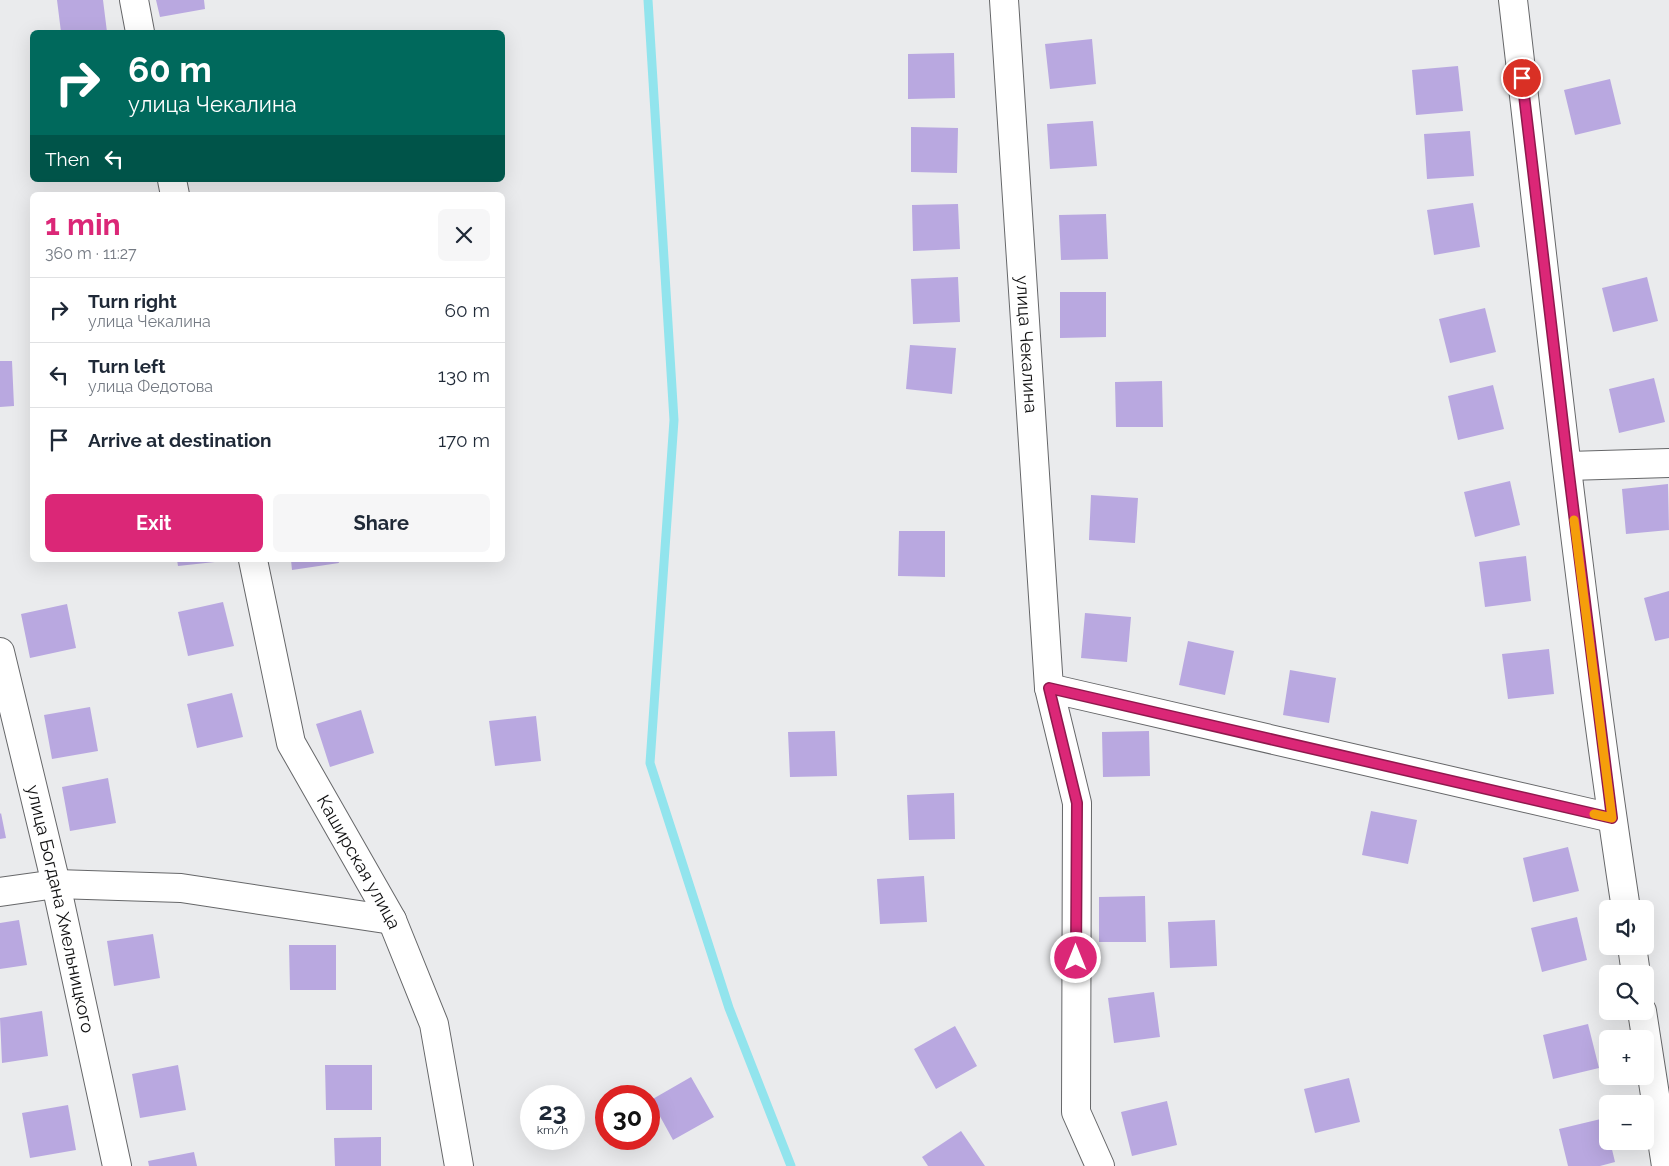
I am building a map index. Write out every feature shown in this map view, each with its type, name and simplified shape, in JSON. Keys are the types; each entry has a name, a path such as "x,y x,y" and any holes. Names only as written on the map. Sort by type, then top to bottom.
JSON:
{"street":[{"path":"134,0 140,30"},
{"name":"улица Чекалина","path":"1004,0 1049,688 1077,803 1076,1112 1100,1166"},
{"path":"1513,0 1568,466 1612,818 1625,900"},
{"path":"1568,466 1669,463"},
{"name":"Каширская улица","path":"252,562 291,743 392,920 434,1024 459,1166"},
{"name":"улица Богдана Хмельницкого","path":"0,652 56,884 118,1166"},
{"path":"1049,688 1612,818"},
{"path":"0,892 56,884 181,888 392,920"},
{"path":"1645,1020 1660,1074 1666,1166"}],"building":[{"path":"57,0 103,0 107,30 61,30"},
{"path":"156,0 204,0 205,9 160,17"},
{"path":"1092,39 1096,84 1050,89 1045,44"},
{"path":"954,53 955,98 908,99 908,54"},
{"path":"1458,66 1463,111 1416,115 1412,70"},
{"path":"1610,79 1621,124 1575,135 1564,90"},
{"path":"1093,121 1097,166 1050,169 1047,124"},
{"path":"911,127 958,128 957,173 911,172"},
{"path":"1470,131 1474,176 1427,179 1424,134"},
{"path":"1473,203 1480,247 1434,255 1427,210"},
{"path":"958,204 960,249 913,251 912,205"},
{"path":"1106,214 1108,259 1061,260 1059,215"},
{"path":"958,277 960,322 913,324 911,279"},
{"path":"1647,277 1658,321 1613,332 1602,288"},
{"path":"1060,292 1106,292 1106,337 1060,338"},
{"path":"1485,308 1496,352 1450,363 1439,319"},
{"path":"910,345 956,348 952,394 906,389"},
{"path":"0,361 12,361 14,406 0,407"},
{"path":"1654,378 1665,422 1619,433 1609,389"},
{"path":"1162,381 1163,427 1116,427 1115,382"},
{"path":"1493,385 1504,429 1458,440 1448,396"},
{"path":"1510,481 1520,525 1475,537 1464,492"},
{"path":"1668,484 1669,530 1626,534 1622,489"},
{"path":"1091,495 1138,498 1135,543 1089,540"},
{"path":"899,531 945,531 945,577 898,576"},
{"path":"1526,556 1531,601 1485,607 1479,562"},
{"path":"177,562 215,562 178,566"},
{"path":"291,562 339,563 292,570"},
{"path":"1669,591 1669,638 1655,641 1644,598"},
{"path":"223,602 234,646 188,656 178,612"},
{"path":"67,604 76,648 30,658 21,614"},
{"path":"1085,613 1131,617 1127,662 1081,658"},
{"path":"1188,641 1234,651 1225,695 1179,685"},
{"path":"1549,649 1554,694 1508,699 1502,654"},
{"path":"1290,670 1336,678 1329,723 1283,715"},
{"path":"232,693 243,737 197,748 187,704"},
{"path":"90,707 98,751 52,759 44,715"},
{"path":"361,710 374,753 330,767 316,724"},
{"path":"536,716 541,761 495,766 489,721"},
{"path":"835,731 837,776 790,777 788,732"},
{"path":"1149,731 1150,776 1103,777 1102,732"},
{"path":"108,778 116,823 70,831 62,787"},
{"path":"954,793 955,839 909,840 907,795"},
{"path":"1371,811 1417,820 1408,864 1362,855"},
{"path":"0,814 6,838 0,839"},
{"path":"1568,847 1579,891 1533,902 1523,858"},
{"path":"924,876 927,922 880,924 877,879"},
{"path":"1145,896 1146,942 1099,942 1099,897"},
{"path":"1577,917 1587,960 1542,972 1531,928"},
{"path":"19,920 27,965 0,969 0,923"},
{"path":"1215,920 1217,966 1170,968 1168,922"},
{"path":"153,934 160,978 114,986 107,941"},
{"path":"289,945 336,945 336,990 290,990"},
{"path":"1154,992 1160,1037 1114,1043 1108,998"},
{"path":"42,1011 48,1056 2,1063 0,1018"},
{"path":"1588,1024 1599,1068 1553,1079 1543,1035"},
{"path":"955,1026 977,1066 936,1089 914,1049"},
{"path":"178,1065 186,1110 140,1118 132,1074"},
{"path":"325,1065 372,1065 372,1110 326,1110"},
{"path":"691,1077 714,1117 673,1140 660,1116 660,1095"},
{"path":"1349,1078 1360,1122 1315,1133 1304,1089"},
{"path":"1167,1101 1177,1145 1132,1156 1121,1112"},
{"path":"68,1105 76,1150 30,1158 22,1113"},
{"path":"1599,1119 1599,1150 1612,1150 1615,1162 1600,1166 1568,1166 1559,1129"},
{"path":"961,1131 985,1166 928,1166 922,1157"},
{"path":"381,1137 381,1166 335,1166 334,1138"},
{"path":"194,1152 197,1166 149,1166 148,1161"}],"waterway":[{"path":"648,0 674,420 650,763 729,1008 791,1166"}],"slow traffic":[{"path":"1574,520 1612,818 1594,814"}],"route":[{"path":"1076,958 1077,803 1049,688 1612,818 1522,78"}]}
